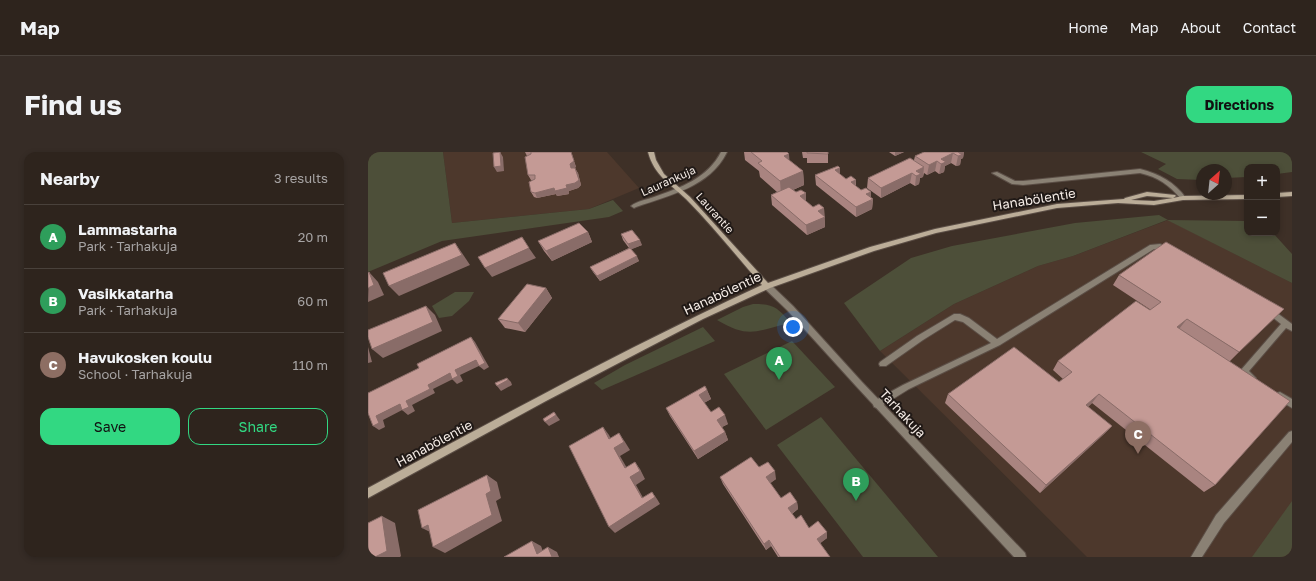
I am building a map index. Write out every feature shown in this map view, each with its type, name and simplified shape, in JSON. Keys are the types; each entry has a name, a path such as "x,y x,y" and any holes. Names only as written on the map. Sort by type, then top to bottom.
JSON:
{"main road":[{"name":"Laurantie","path":"651,152 653,160 662,175 678,189 767,286"},
{"path":"1280,195 1292,194"},
{"name":"Hanabölentie","path":"368,493 700,317 767,286 872,249 935,231 1057,206 1118,201 1154,203 1183,198 1244,197"}],"street":[{"name":"Laurankuja","path":"634,206 698,181 712,171 718,164 724,152"},
{"path":"995,173 1014,183 1023,183 1140,171 1156,174 1164,179 1183,198"},
{"path":"877,404 906,387 997,343 1152,246 1160,246 1175,255"},
{"name":"Tarhakuja","path":"767,286 790,308 877,404 1021,557"},
{"path":"1259,304 1289,326 1244,370 1247,375 1259,383"},
{"path":"883,364 954,316 966,320 997,343"},
{"path":"1272,390 1292,404"},
{"path":"1196,557 1220,519 1292,435"}],"shaded area":[{"path":"443,152 607,152 639,188 589,209 452,223"},
{"path":"1168,220 1292,283 1292,557 1087,557 880,351 954,304 1038,266 1073,256"}],"green space":[{"path":"368,152 443,152 452,223 589,209 613,200 623,211 609,217 442,241 368,272"},
{"path":"1141,152 1292,152 1292,172 1280,174 1280,164 1244,164 1244,177 1232,178 1232,164 1196,164 1196,180 1177,179 1158,169 1166,164"},
{"path":"1159,215 1168,220 1244,221 1244,236 1276,236 1292,254 1292,283 1167,220 1073,256 1038,266 954,304 880,351 844,303 911,258 952,246 1075,223"},
{"path":"455,292 474,292 469,301 452,316 439,318 432,306"},
{"path":"753,304 774,307 790,322 751,332 736,329 717,320 743,307"},
{"path":"703,327 715,341 602,390 594,383 625,365"},
{"path":"792,341 835,387 766,430 724,374"},
{"path":"821,417 938,557 863,557 777,445"},
{"path":"1292,501 1292,557 1252,557"}],"building":[{"path":"500,152 501,166 494,167 493,153"},
{"path":"531,152 571,152 574,161 570,164 571,168 575,168 579,180 575,183 566,185 567,188 555,191 554,188 535,193 531,192 529,182 535,179 535,175 528,175 525,157 531,154"},
{"path":"751,152 787,152 789,154 784,156 803,171 780,181 758,163 762,161"},
{"path":"828,152 828,154 807,153"},
{"path":"924,152 958,152 962,155 958,156 953,153 941,159 946,162 941,164 937,161 929,165 915,156"},
{"path":"910,158 924,167 916,171 921,174 916,176 912,173 881,188 868,178"},
{"path":"838,166 840,168 835,170 846,179 851,176 856,180 851,182 861,190 866,188 871,192 866,194 873,199 856,207 815,175"},
{"path":"789,187 796,192 801,190 806,193 800,196 813,207 819,204 824,208 818,211 825,217 806,225 771,195"},
{"path":"579,223 588,232 546,251 538,241"},
{"path":"632,230 640,240 628,244 621,234"},
{"path":"522,237 529,248 485,268 478,257"},
{"path":"1166,242 1284,309 1239,352 1187,319 1177,327 1290,401 1215,485 1099,394 1086,405 1112,426 1046,485 948,394 1014,347 1059,382 1072,372 1058,361 1136,301 1150,310 1161,302 1119,275"},
{"path":"455,243 462,255 389,286 383,273"},
{"path":"630,248 637,256 597,276 590,267"},
{"path":"369,272 374,285 368,288 368,273"},
{"path":"527,284 546,288 518,323 498,319"},
{"path":"426,306 433,322 372,349 368,337 368,330"},
{"path":"471,337 485,363 479,366 476,360 455,370 458,376 452,379 450,373 428,385 430,389 406,401 409,407 402,410 400,404 376,416 379,423 373,426 368,413 368,393 419,368 417,364"},
{"path":"507,378 508,380 497,386 495,383"},
{"path":"705,386 707,390 699,395 711,412 719,407 725,415 717,420 725,432 694,451 666,408"},
{"path":"554,412 556,415 545,422 543,419"},
{"path":"603,427 609,439 619,433 624,442 614,448 625,468 635,462 640,471 630,477 642,498 652,492 655,497 609,527 569,446"},
{"path":"751,457 759,467 768,462 775,471 766,477 781,498 790,492 797,502 788,508 796,519 801,515 809,528 818,521 827,532 817,539 830,557 780,557 769,540 764,544 720,477"},
{"path":"487,475 491,491 486,494 492,515 433,547 428,525 422,528 418,510"},
{"path":"382,516 387,551 375,557 368,557 368,523"},
{"path":"532,541 537,554 548,547 552,557 504,557"}],"place":[{"name":"Lammastarha","path":"779,380"},
{"name":"Havukosken koulu","path":"1138,454"},
{"name":"Vasikkatarha","path":"856,501"}]}
